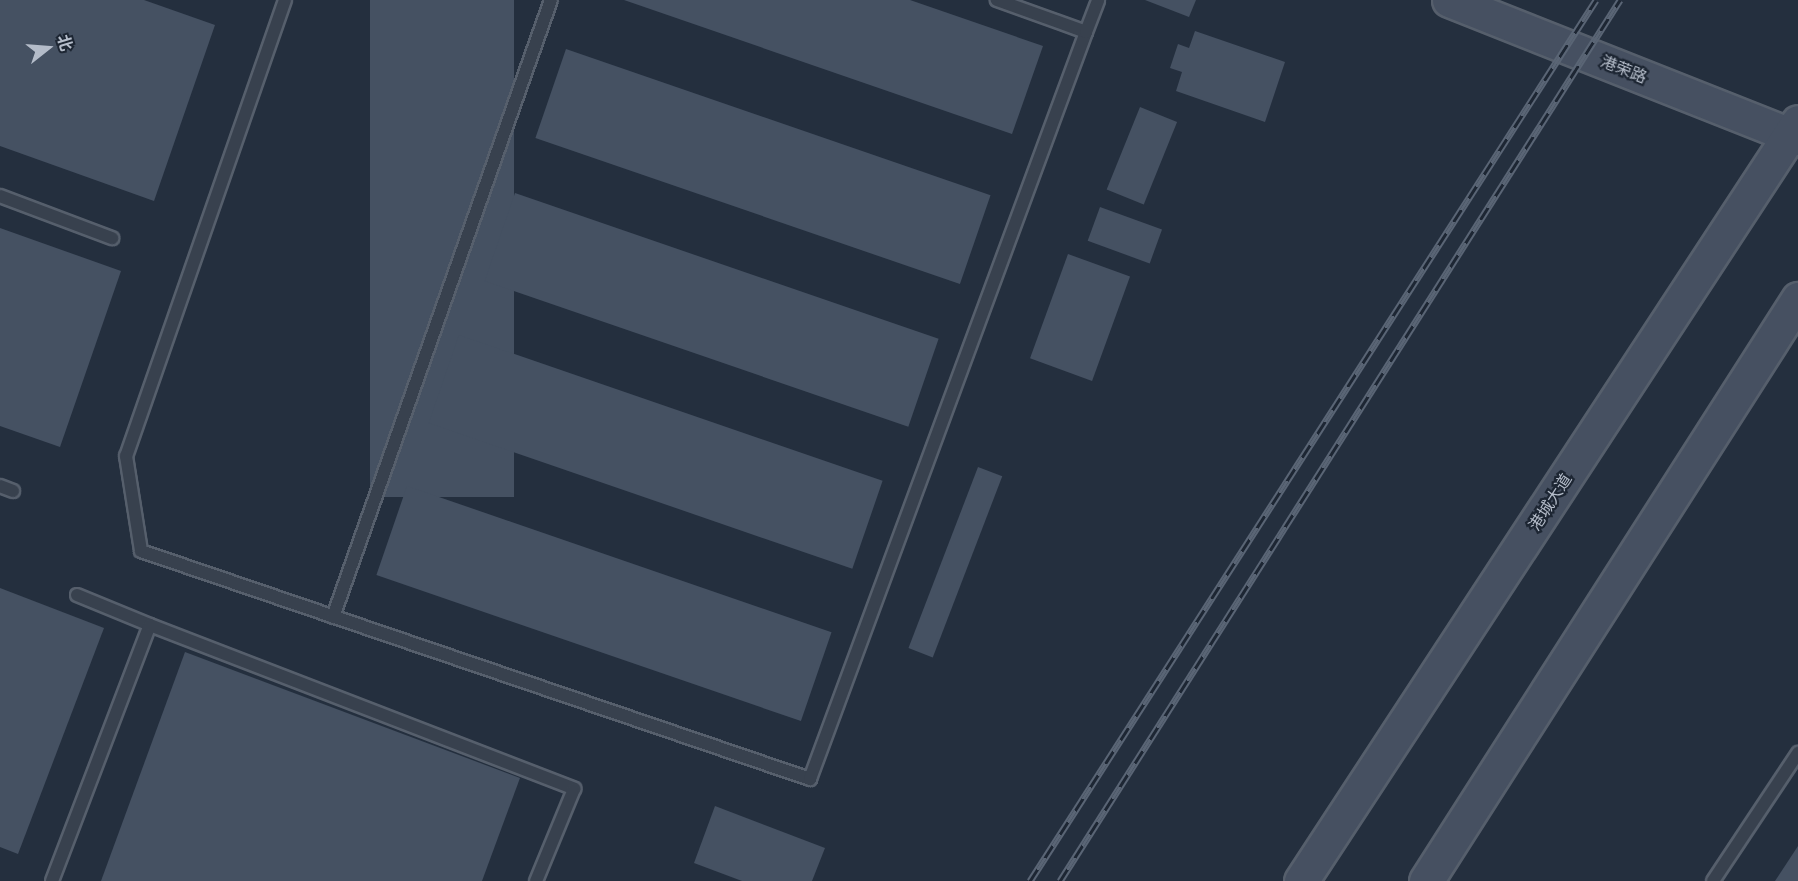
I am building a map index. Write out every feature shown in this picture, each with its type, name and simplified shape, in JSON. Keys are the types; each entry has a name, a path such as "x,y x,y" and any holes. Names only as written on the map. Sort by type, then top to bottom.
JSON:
{"main road":[{"name":"港荣路","path":"1449,0 1795,132"},
{"name":"港城大道","path":"1301,881 1795,132"},
{"path":"1426,881 1798,299"}],"lane":[{"path":"285,0 126,456 141,551 810,778 1098,0"},
{"path":"333,616 551,0"},
{"path":"997,0 1086,32"},
{"path":"0,196 112,238"},
{"path":"0,486 13,491"},
{"path":"77,594 150,626 574,789 536,881"},
{"path":"52,881 150,626"},
{"path":"1713,881 1798,753"}],"building":[{"path":"0,0 144,0 215,25 154,201 0,146"},
{"path":"370,0 514,0 514,497 370,497"},
{"path":"624,0 910,0 1043,46 1012,134"},
{"path":"1145,0 1196,0 1189,17"},
{"path":"1195,31 1285,62 1265,122 1176,91 1182,72 1170,68 1178,44 1189,48"},
{"path":"566,49 991,195 960,284 535,138"},
{"path":"1140,107 1177,122 1144,205 1107,190"},
{"path":"515,193 939,339 908,427 485,281"},
{"path":"1100,207 1162,230 1150,263 1088,241"},
{"path":"0,228 121,271 60,447 0,426"},
{"path":"1068,254 1130,277 1092,381 1030,358"},
{"path":"459,335 883,481 852,569 429,423"},
{"path":"978,467 1002,476 933,657 908,648"},
{"path":"407,486 832,632 801,721 376,575"},
{"path":"0,588 104,628 18,854 0,847"},
{"path":"185,652 520,778 482,881 101,881"},
{"path":"715,806 825,848 812,881 742,881 694,863"},
{"path":"1798,846 1798,881 1775,881"}],"railway":[{"path":"1030,881 1596,0"},
{"path":"1060,881 1620,0"}]}
